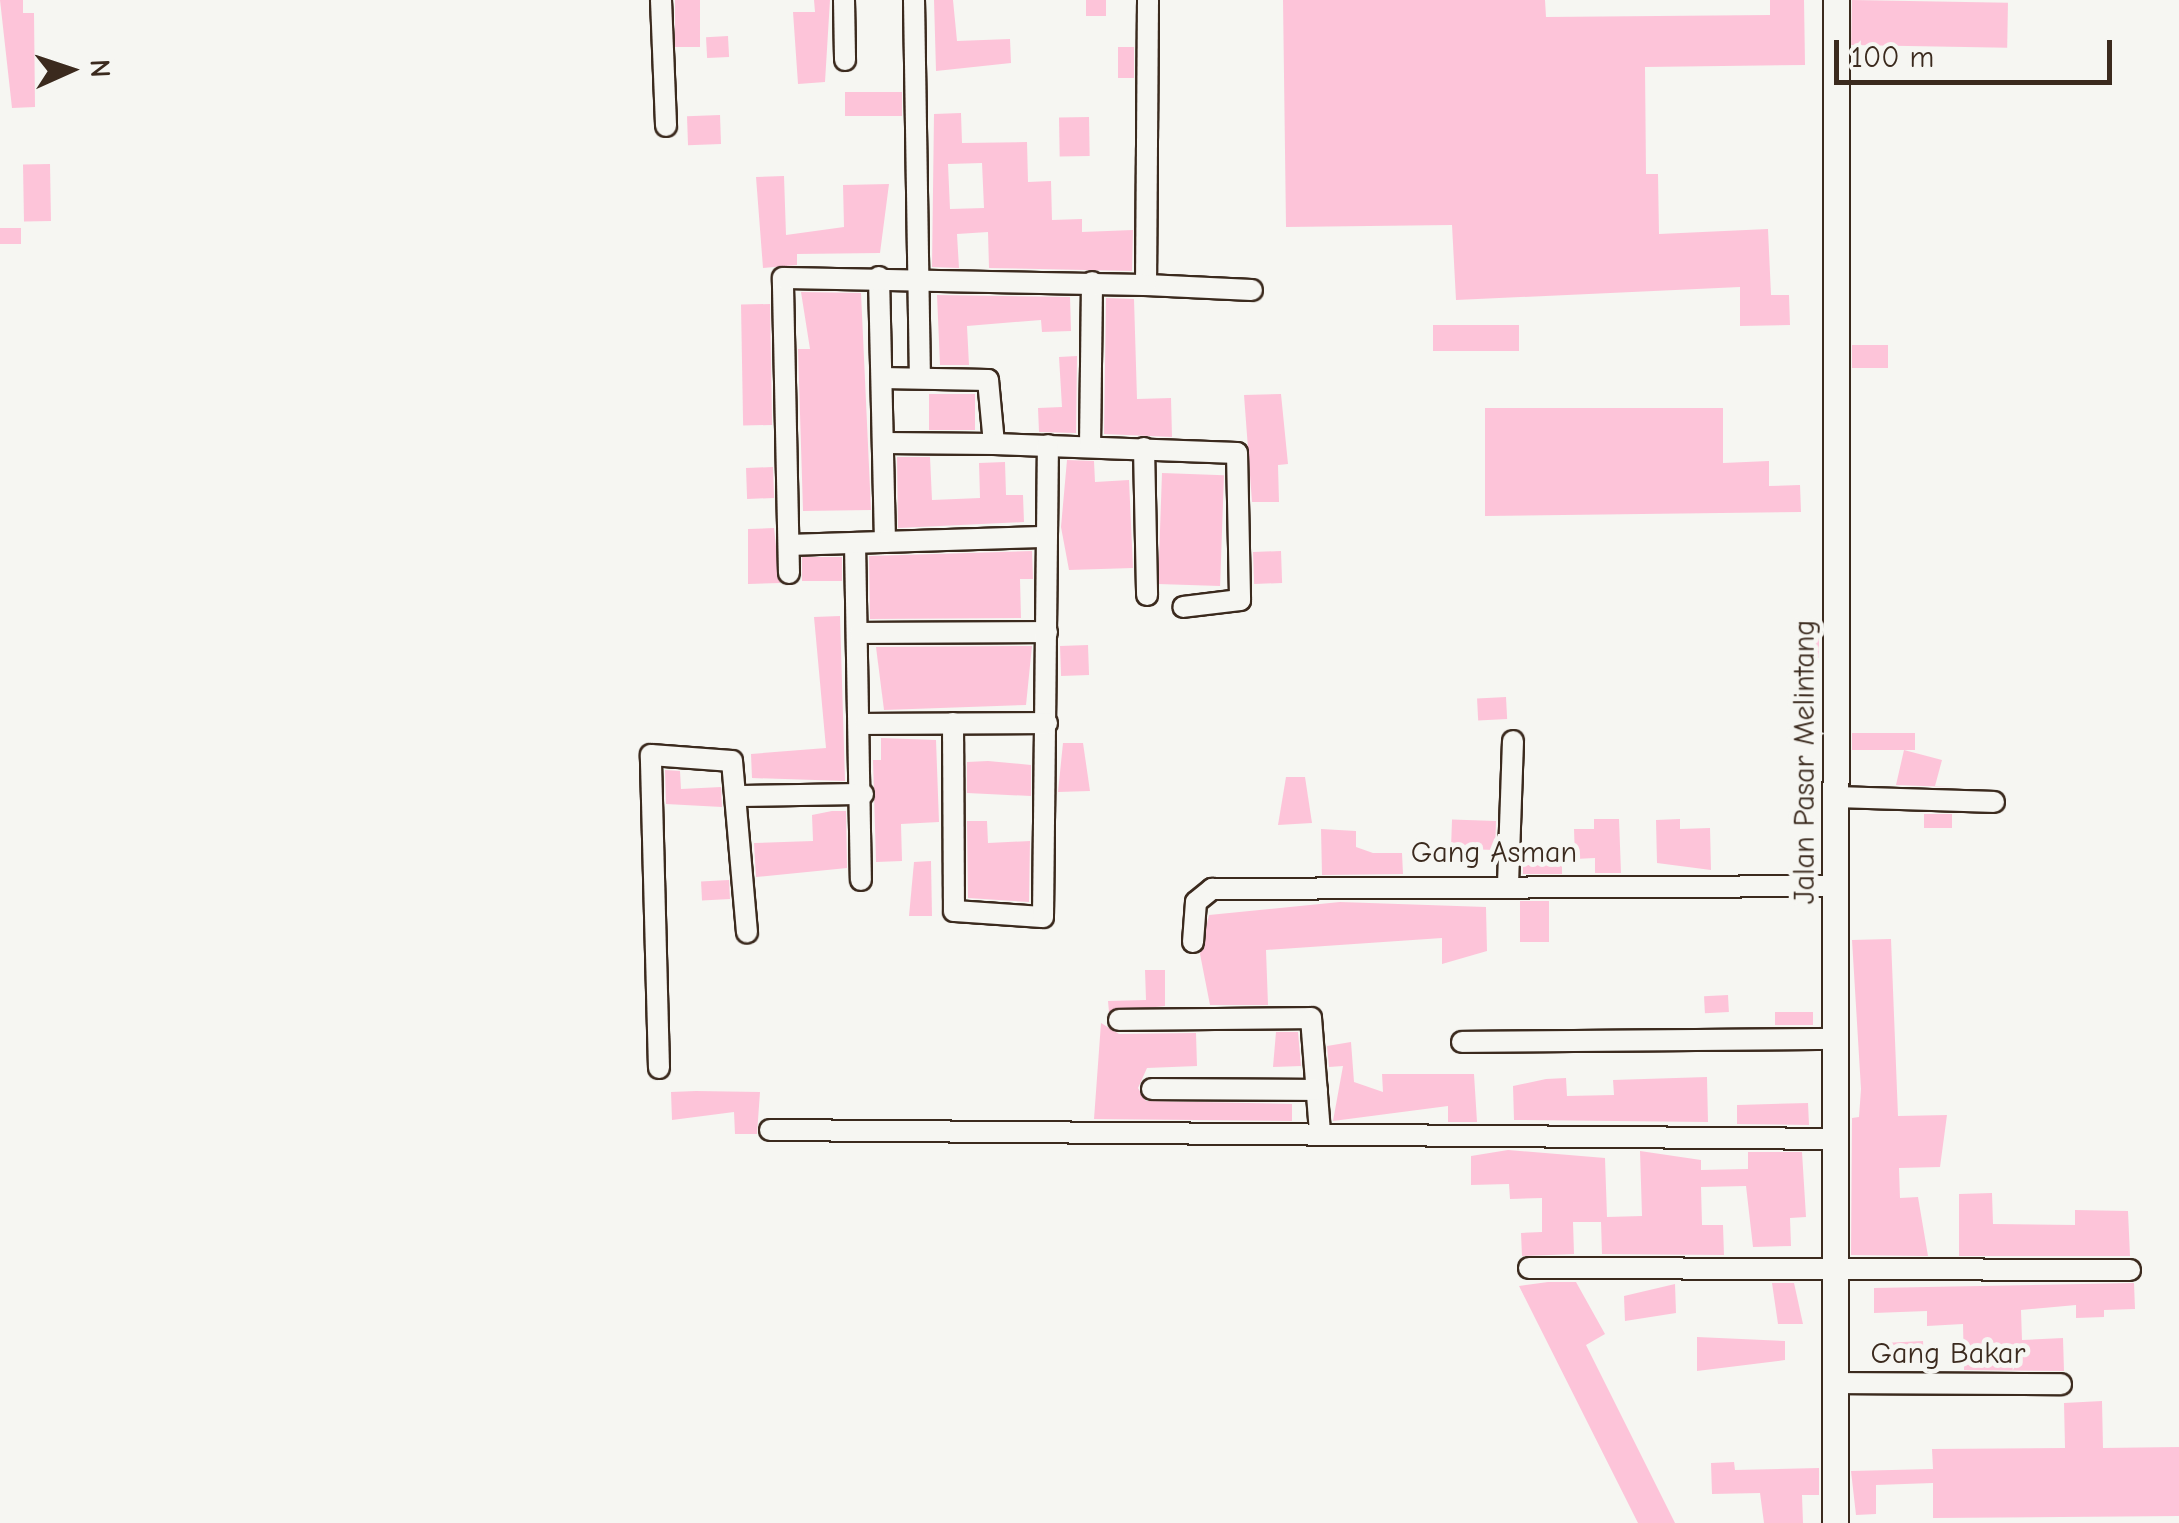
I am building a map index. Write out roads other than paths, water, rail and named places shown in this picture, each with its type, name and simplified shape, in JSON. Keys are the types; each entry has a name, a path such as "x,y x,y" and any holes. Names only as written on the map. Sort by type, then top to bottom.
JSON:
{"street":[{"path":"662,0 666,126"},
{"path":"844,0 844,60"},
{"path":"914,0 920,378"},
{"path":"1146,284 1148,0"},
{"name":"Jalan Pasar Melintang","path":"1835,1523 1836,0"},
{"path":"879,277 885,542"},
{"path":"789,573 782,280 879,277 1252,290"},
{"path":"1090,447 1092,282"},
{"path":"882,378 988,380 994,444"},
{"path":"884,443 1231,449 1240,460 1240,600 1183,607"},
{"path":"953,724 954,911 1017,918 1049,908 1048,446"},
{"path":"1144,448 1147,595"},
{"path":"790,545 1047,538"},
{"path":"855,543 864,724 861,880"},
{"path":"860,633 1047,632"},
{"path":"864,724 1046,722"},
{"path":"1508,884 1513,741"},
{"path":"659,1068 645,760 730,758 747,932"},
{"path":"736,796 863,794"},
{"path":"1838,797 1994,802"},
{"name":"Gang Asman","path":"1193,942 1196,902 1212,890 1508,884 1838,886"},
{"path":"1119,1020 1306,1016 1320,1133"},
{"path":"1462,1042 1838,1039"},
{"path":"1152,1088 1317,1090"},
{"path":"770,1130 1837,1139"},
{"path":"1529,1268 1836,1266 2130,1270"},
{"name":"Gang Bakar","path":"1836,1383 2061,1384"}]}
